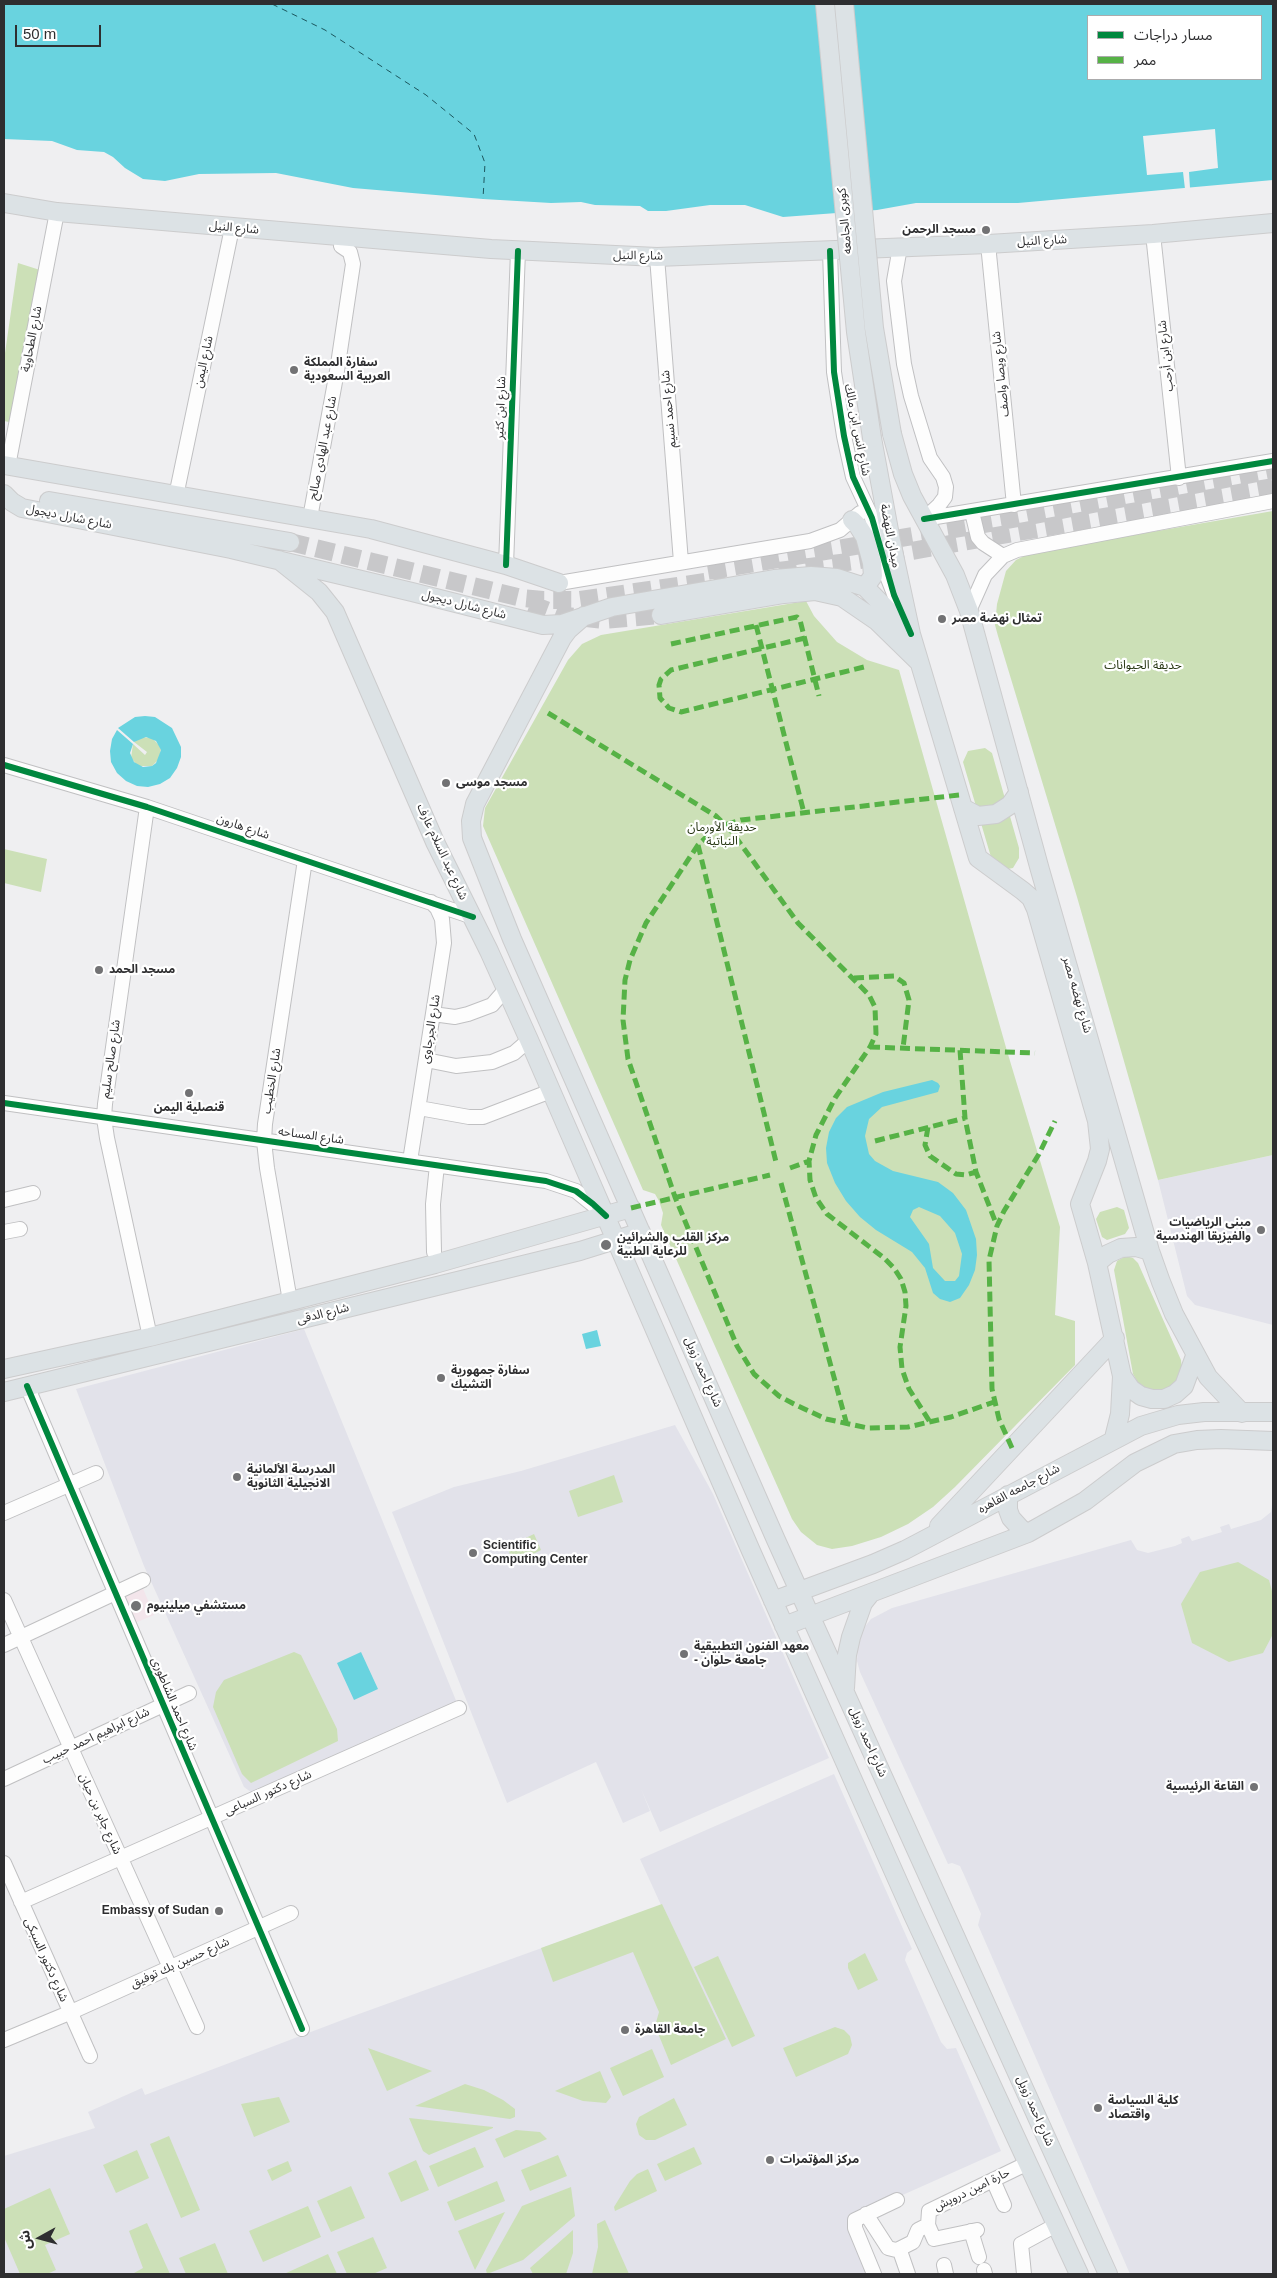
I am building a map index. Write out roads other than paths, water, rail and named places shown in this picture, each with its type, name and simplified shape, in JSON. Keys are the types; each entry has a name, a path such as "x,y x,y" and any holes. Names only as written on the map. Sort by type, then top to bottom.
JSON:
{"main road":[{"name":"كوبرى الجامعه","path":"826,4 851,284 863,385 872,438"},
{"name":"كوبرى الجامعه","path":"844,4 874,328 892,434 903,474 924,519"},
{"name":"شارع النيل","path":"4,203 57,212 232,228 518,251 657,257 988,244 1153,234 1273,223"},
{"name":"ميدان النهضة","path":"872,438 891,541 912,634"},
{"path":"6,465 371,530 506,565 559,583"},
{"name":"شارع شارل ديجول","path":"4,494 22,508 279,560 543,625 562,624 612,607 797,576 837,578 866,587 912,634"},
{"name":"شارع شارل ديجول","path":"4,494 290,542"},
{"name":"شارع نهضه مصر","path":"924,519 948,559 970,611 1019,792 1150,1251 1174,1314 1195,1356 1208,1377 1242,1413"},
{"path":"852,520 865,536 872,563 873,576 866,587"},
{"name":"شارع عبد السلام عارف","path":"279,560 319,592 335,612 436,842 473,917 529,1040 606,1216"},
{"path":"661,614 784,594 815,591 842,597 877,621 920,663"},
{"path":"584,616 562,638 472,812 472,838 497,905 631,1208"},
{"name":"شارع نهضه مصر","path":"912,634 978,858 1031,898 1036,909 1100,1135 1097,1161 1080,1204 1097,1263 1122,1376 1121,1407 1114,1438"},
{"path":"963,808 978,816 996,814 1010,805 1019,792"},
{"path":"473,917 497,905"},
{"name":"شارع الدقى","path":"4,1369 150,1337 435,1264 631,1208"},
{"name":"شارع احمد زويل","path":"631,1208 799,1593 1108,2274"},
{"path":"606,1216 773,1602 913,1915 1079,2274"},
{"name":"شارع الدقى","path":"4,1392 580,1251 641,1232"},
{"path":"1097,1263 1108,1254 1122,1248 1136,1247 1150,1251"},
{"path":"929,1537 1115,1338"},
{"path":"1122,1376 1131,1389 1141,1396 1152,1400 1164,1399 1175,1394 1184,1386 1195,1356"},
{"name":"شارع جامعه القاهره","path":"773,1602 873,1564 929,1537 1114,1438 1141,1426 1178,1415 1204,1412 1273,1412"},
{"path":"784,1626 1028,1533 1085,1501 1135,1463 1174,1444 1205,1439 1273,1441"},
{"path":"1008,1495 1007,1503 1011,1518 1021,1529 1028,1533"},
{"path":"845,1691 847,1655 851,1637 863,1603 871,1593"},
{"path":"836,1742 848,1733 863,1731"}],"street":[{"name":"شارع الطحاوية","path":"6,465 57,212"},
{"name":"شارع اليمن","path":"176,496 232,228"},
{"name":"شارع ابن أرحب","path":"1153,234 1179,478"},
{"name":"شارع عبد الهادى صالح","path":"310,518 337,371 353,264 350,252 341,246 347,237"},
{"name":"شارع ويصا واصف","path":"988,244 1014,505"},
{"path":"900,247 894,281 904,364 931,462 943,477 946,487 945,497 939,506 924,519"},
{"name":"شارع ابن كثير","path":"506,565 518,251"},
{"name":"شارع انس ابن مالك","path":"830,251 834,372 838,404 853,477 868,506 892,589 912,634"},
{"name":"شارع احمد نسيم","path":"657,257 681,562"},
{"path":"924,519 1273,461"},
{"path":"970,611 985,575 1004,556 1017,550 1273,501"},
{"path":"559,583 810,541 840,530 868,506"},
{"path":"972,512 978,537 983,543 1004,556"},
{"name":"شارع هارون","path":"4,766 147,807 473,917"},
{"name":"شارع صالح سليم","path":"147,807 104,1118 150,1337"},
{"name":"شارع الخطيب","path":"290,1301 264,1141 266,1116 305,860"},
{"name":"شارع الجرجاوى","path":"410,1161 444,943 444,931 437,908 430,902"},
{"path":"434,1014 455,1017 468,1014 492,1005 506,990"},
{"path":"426,1060 456,1066 492,1062 514,1053 529,1040"},
{"path":"419,1108 469,1117 482,1117 551,1091"},
{"name":"شارع المساحه","path":"4,1102 556,1183 585,1197 606,1216"},
{"path":"434,1252 433,1204 437,1165"},
{"path":"4,1200 34,1193"},
{"path":"4,1232 20,1229"},
{"name":"شارع احمد الشاطورى","path":"26,1386 302,2029"},
{"path":"4,1513 96,1473"},
{"path":"4,1645 143,1580"},
{"name":"شارع جابر بن حيان","path":"4,1600 197,2027"},
{"name":"شارع ابراهيم احمد حبيب","path":"4,1778 189,1693"},
{"name":"شارع دكتور السباعى","path":"21,1902 458,1708"},
{"name":"شارع دكتور السبكى","path":"4,1863 69,2013 90,2056"},
{"name":"شارع حسين بك توفيق","path":"4,2040 69,2013 291,1913"},
{"name":"حارة امين درويش","path":"982,2267 974,2231 934,2239 928,2225 929,2211 1028,2163"},
{"path":"993,2180 1004,2204"},
{"path":"874,2274 855,2228 856,2220 897,2200"},
{"path":"866,2214 888,2248 897,2250 904,2260 908,2274"},
{"name":"حارة امين درويش","path":"897,2250 913,2242 918,2230 928,2225"},
{"path":"1024,2274 1020,2244 1056,2225"}],"water":[{"path":"4,4 1273,4 1273,180 1018,203 916,203 877,210 783,217 745,205 710,205 666,211 648,211 640,206 483,199 353,188 276,173 199,174 165,181 143,179 104,152 77,150 52,141 4,139"},
{"path":"135,717 155,717 172,728 181,747 181,757 177,768 170,778 160,784 148,787 137,786 126,781 117,773 111,762 110,751 112,739 117,730 133,744 130,753 134,762 143,767 152,766 156,763 161,750 156,741 146,737 134,742 118,728"},
{"path":"932,1080 940,1086 938,1092 882,1107 869,1119 865,1136 869,1154 875,1161 893,1171 938,1182 953,1193 966,1210 976,1239 977,1255 975,1270 969,1285 960,1298 950,1302 940,1299 933,1293 925,1268 912,1252 876,1230 860,1217 846,1201 835,1183 827,1163 826,1148 829,1132 836,1118 847,1107 883,1092","holes":["919,1207 940,1216 955,1233 962,1254 959,1276 955,1281 945,1281 933,1268 929,1244 910,1217 913,1210"]},
{"path":"597,1330 601,1346 586,1349 582,1334"},
{"path":"361,1652 378,1689 354,1700 337,1663"}],"tunnel":[{"path":"708,571 1013,519 1273,470"},
{"path":"779,571 855,561 1273,487"},
{"path":"290,542 522,598 543,600 580,600 726,579"},
{"path":"530,604 559,615 603,620 661,615"}],"place":[{"name":"مسجد الرحمن","path":"986,230"},
{"name":"سفارة المملكة العربية السعودية","path":"294,370"},
{"name":"تمثال نهضة مصر","path":"942,619"},
{"name":"مسجد موسى","path":"446,783"},
{"name":"مسجد الحمد","path":"99,970"},
{"name":"قنصلية اليمن","path":"189,1093"},
{"name":"مبنى الرياضيات والفيزيقا الهندسية","path":"1261,1230"},
{"name":"مركز القلب والشرائين للرعاية الطبية","path":"606,1245"},
{"name":"سفارة جمهورية التشيك","path":"441,1378"},
{"name":"المدرسة الألمانية الانجيلية الثانوية","path":"237,1477"},
{"name":"Scientific Computing Center","path":"473,1553"},
{"name":"مستشفي ميلينيوم","path":"136,1606"},
{"name":"معهد الفنون التطبيقية - جامعة حلوان","path":"684,1654"},
{"name":"القاعة الرئيسية","path":"1254,1787"},
{"name":"Embassy of Sudan","path":"219,1911"},
{"name":"جامعة القاهرة","path":"625,2030"},
{"name":"كلية السياسة واقتصاد","path":"1098,2108"},
{"name":"مركز المؤتمرات","path":"770,2160"}],"park label":[{"name":"حديقة الحيوانات","path":"1143,666"},
{"name":"حديقة الأورمان النباتية","path":"722,835"}]}
